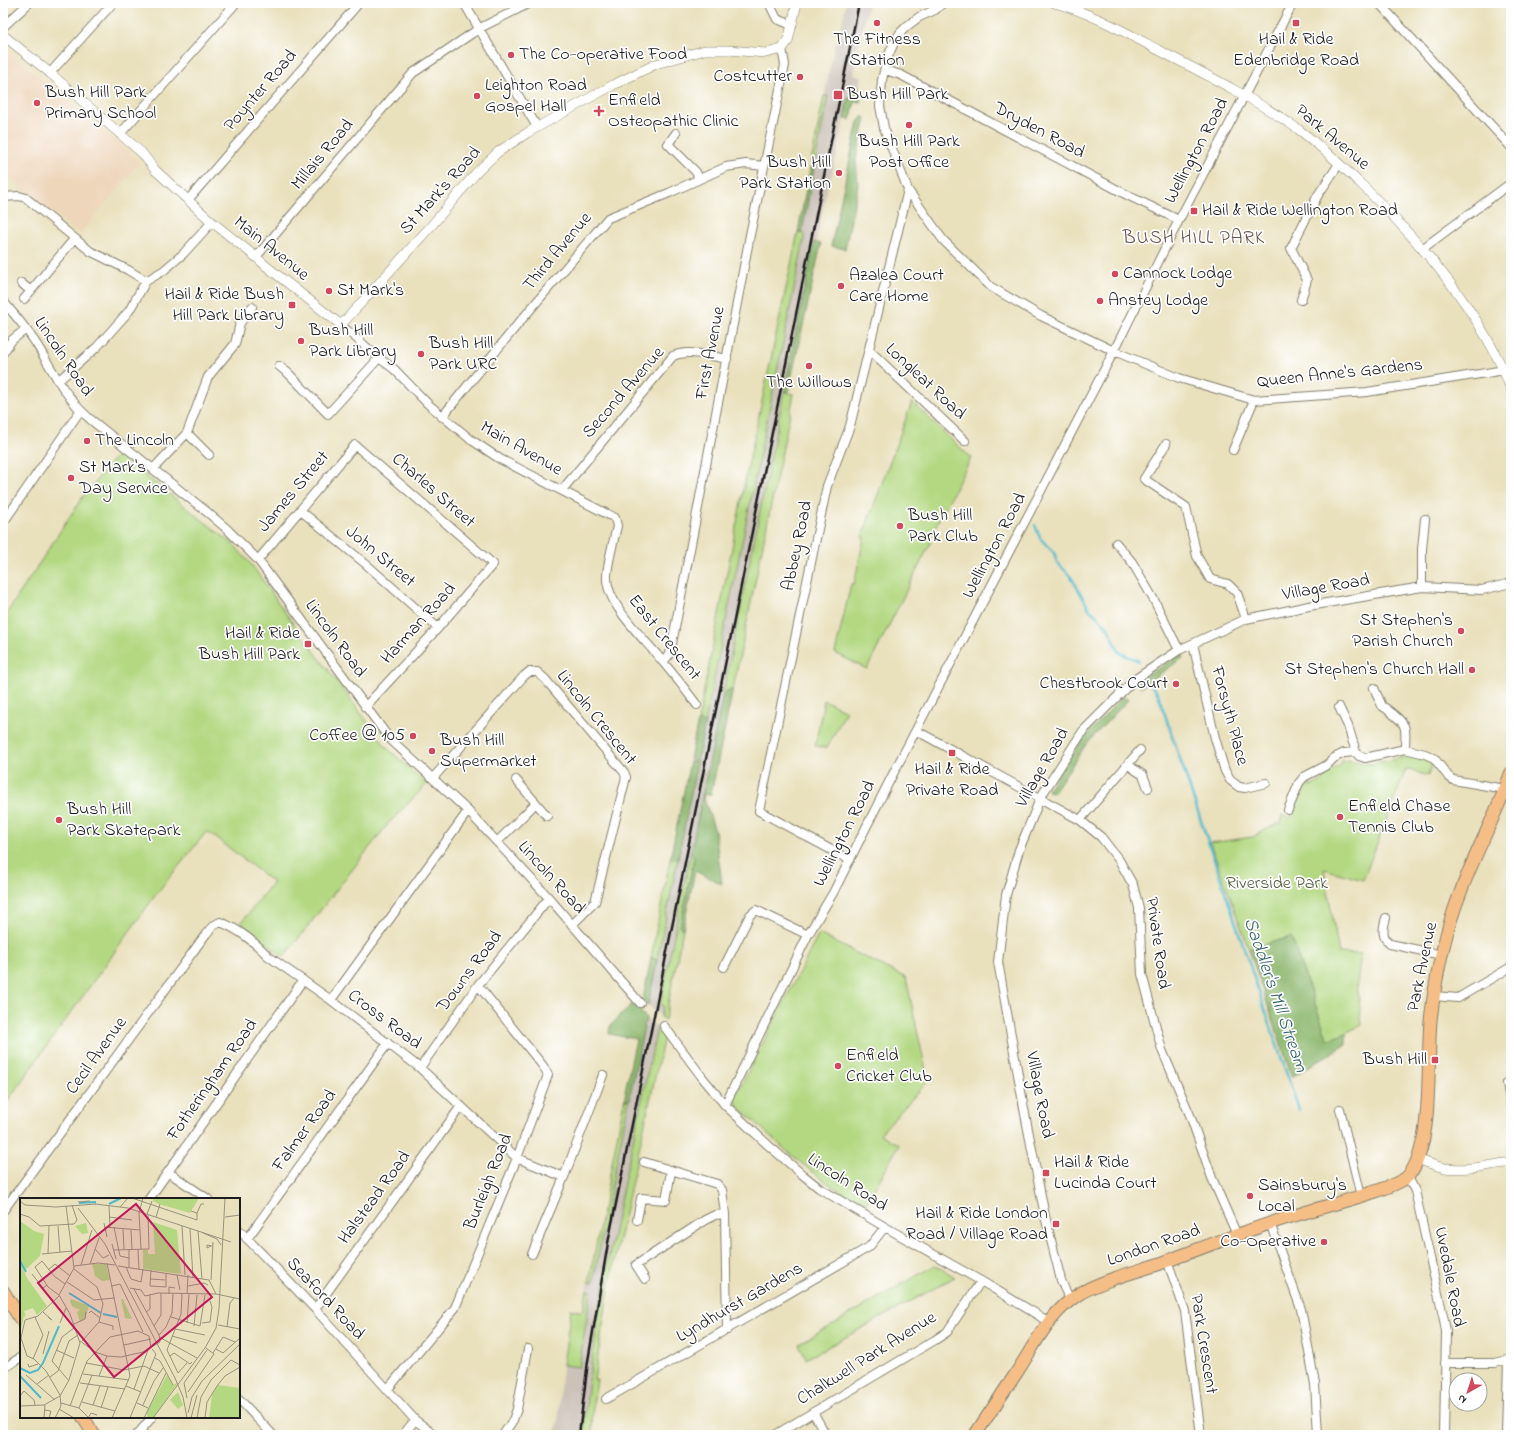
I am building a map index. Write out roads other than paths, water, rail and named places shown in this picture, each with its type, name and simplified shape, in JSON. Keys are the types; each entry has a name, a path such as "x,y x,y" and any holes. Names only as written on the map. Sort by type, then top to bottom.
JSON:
{"main road":[{"name":"Park Avenue","path":"1408,1176 1421,1151 1426,1122 1430,1017 1442,955 1461,889 1511,773"},
{"name":"London Road","path":"975,1435 1049,1323 1059,1310 1080,1293 1097,1285 1270,1223 1382,1190 1408,1176"},
{"path":"3,1291 20,1318"},
{"path":"84,1418 94,1435"}],"street":[{"path":"3,27 29,3"},
{"path":"50,74 113,3"},
{"path":"120,134 236,3"},
{"name":"Poynter Road","path":"188,200 359,3"},
{"path":"464,3 480,28 536,127"},
{"name":"Millais Road","path":"256,257 413,73 480,28 530,3"},
{"path":"769,3 777,20 792,25"},
{"path":"782,49 788,41 797,3"},
{"name":"Queen Anne's Gardens","path":"943,3 935,10 907,26 900,33 893,45 885,70 880,106 884,128 908,190 943,240 991,287 1041,316 1114,351 1179,378 1254,400 1367,392 1507,369"},
{"name":"Park Avenue","path":"1054,3 1089,16 1120,30 1244,96 1299,130 1339,164 1388,210 1422,249 1469,309 1507,369 1511,389"},
{"name":"Wellington Road","path":"725,1105 808,935 833,893 1114,351 1179,220 1294,3"},
{"path":"1379,3 1511,147"},
{"name":"Main Avenue","path":"3,35 142,153 155,170 212,222 394,369 442,417 470,439 500,459 615,518"},
{"name":"St Mark's Road","path":"341,325 431,226 477,172 498,152 536,127 656,64 705,50 766,53 782,49"},
{"name":"First Avenue","path":"663,662 671,649 764,166 785,65 782,49"},
{"name":"Dryden Road","path":"885,70 900,75 1129,196 1179,220"},
{"path":"676,133 668,144 696,172 699,179"},
{"name":"Third Avenue","path":"442,417 518,324 608,218 699,179 736,165 746,164 764,166"},
{"path":"1301,300 1307,280 1290,248 1318,195 1339,164"},
{"path":"1422,249 1511,183"},
{"name":"Abbey Road","path":"850,860 759,811 827,486 850,426 908,190"},
{"path":"3,197 19,196 26,198 74,239 95,254 128,270 146,281"},
{"path":"58,381 97,348 129,311 146,281 163,271 183,254 212,222"},
{"path":"24,299 74,239"},
{"path":"21,283 31,291"},
{"name":"Lincoln Road","path":"3,301 26,329 69,398 80,411 208,512 258,560 389,738 468,811 549,898 640,1003"},
{"path":"153,469 187,433 208,376 236,344 240,323 252,307"},
{"path":"3,353 12,340 26,329"},
{"name":"Longleat Road","path":"869,350 963,436"},
{"name":"Second Avenue","path":"562,490 673,356 680,353 687,353 727,359"},
{"path":"279,366 288,373 328,414 379,358"},
{"path":"1233,450 1254,400"},
{"path":"3,523 80,411"},
{"path":"187,433 209,455"},
{"path":"1166,444 1144,479 1186,507 1197,556 1210,579 1228,584 1237,593 1246,619"},
{"name":"James Street","path":"258,560 301,511 355,445"},
{"name":"Charles Street","path":"355,445 490,561"},
{"name":"John Street","path":"301,511 367,565 438,628"},
{"name":"East Crescent","path":"615,518 617,526 606,576 612,599 619,610 697,705"},
{"path":"1422,587 1422,550 1426,519"},
{"path":"1116,543 1136,568 1179,650"},
{"name":"Harman Road","path":"365,707 438,628 493,564 490,561"},
{"name":"Village Road","path":"1071,1300 1061,1280 1045,1216 998,962 1006,895 1019,850 1040,799 1083,731 1134,680 1179,650 1246,619 1309,606 1422,587 1482,590 1511,583"},
{"name":"Forsyth Place","path":"1193,644 1215,738 1225,771 1230,780 1239,787 1245,788 1266,783"},
{"name":"Lincoln Crescent","path":"433,778 524,676 529,672 537,672 545,679 624,772 626,777 599,891 595,902 572,924"},
{"path":"1374,688 1382,706 1401,720 1405,726 1405,749"},
{"path":"1339,707 1348,726 1356,752 1359,756 1365,758 1405,749 1434,758 1453,780 1505,789"},
{"name":"Private Road","path":"917,731 1080,820 1101,838 1119,860 1133,885 1139,908 1142,974 1162,1050 1190,1115 1212,1178 1237,1235"},
{"path":"1080,820 1140,750"},
{"path":"1288,810 1299,783 1304,778 1344,753 1356,752"},
{"path":"1128,765 1143,775 1148,788"},
{"path":"516,780 547,816"},
{"path":"497,842 536,803"},
{"path":"331,1000 468,811"},
{"name":"Downs Road","path":"420,1068 478,985 549,898"},
{"path":"724,968 750,915 756,910 808,935"},
{"path":"1386,918 1383,934 1390,944 1442,955"},
{"name":"Cross Road","path":"220,922 230,926 263,950 268,956 331,1000 420,1068 517,1158"},
{"name":"Cecil Avenue","path":"3,1211 206,934 213,926 220,922"},
{"path":"1434,996 1458,998 1511,967"},
{"name":"Fotheringham Road","path":"149,1198 303,980"},
{"name":"Burleigh Road","path":"387,1390 455,1308 517,1158 548,1075 543,1066 478,985"},
{"name":"Lincoln Road","path":"664,1026 702,1078 725,1105 768,1146 819,1188 884,1227 981,1281 1049,1323"},
{"name":"Falmer Road","path":"247,1239 388,1043"},
{"path":"532,1254 564,1177 603,1075"},
{"path":"1507,1083 1511,1106"},
{"name":"Halstead Road","path":"315,1309 461,1106"},
{"path":"1340,1109 1361,1196"},
{"path":"517,1158 564,1177"},
{"path":"1418,1159 1436,1166 1455,1168 1511,1162"},
{"path":"644,1162 718,1184 722,1190 725,1214 727,1330"},
{"path":"637,1220 641,1198 666,1200 671,1171"},
{"path":"168,1172 207,1198"},
{"name":"Uvedale Road","path":"1408,1176 1415,1191 1444,1320 1444,1435"},
{"path":"644,1279 636,1265 706,1220 715,1215 725,1214"},
{"path":"1270,1223 1301,1309 1316,1384 1318,1435"},
{"name":"Lyndhurst Gardens","path":"606,1399 869,1247 884,1227"},
{"name":"Seaford Road","path":"240,1231 315,1309 415,1420 435,1435"},
{"name":"Park Crescent","path":"1167,1260 1185,1312 1201,1435"},
{"name":"Chalkwell Park Avenue","path":"775,1435 936,1340 947,1332 981,1281"},
{"path":"502,1435 513,1420 517,1409 528,1349"},
{"path":"3,1369 20,1358"},
{"path":"1445,1363 1495,1363 1509,1359 1506,1435"},
{"path":"240,1401 273,1435"},
{"path":"813,1412 826,1435"},
{"path":"137,1435 151,1418"},
{"path":"403,1435 415,1420"}],"waterway":[{"name":"Saddler's Mill Stream","path":"1035,525 1040,538 1054,553 1057,562 1071,577 1090,610 1108,628 1120,653 1139,661"},
{"name":"Saddler's Mill Stream","path":"1151,685 1158,694 1299,1110"}],"railway":[{"path":"579,1435 588,1361 608,1243 859,3"}],"place":[{"name":"The Fitness Station","path":"877,23"},
{"name":"Hail & Ride Edenbridge Road","path":"1296,23"},
{"name":"The Co-operative Food","path":"511,55"},
{"name":"Costcutter","path":"800,77"},
{"name":"Bush Hill Park","path":"838,95"},
{"name":"Leighton Road Gospel Hall","path":"477,96"},
{"name":"Bush Hill Park Primary School","path":"37,103"},
{"name":"Enfield Osteopathic Clinic","path":"599,111"},
{"name":"Bush Hill Park Post Office","path":"909,125"},
{"name":"Bush Hill Park Station","path":"839,173"},
{"name":"Hail & Ride Wellington Road","path":"1194,211"},
{"name":"Cannock Lodge","path":"1115,274"},
{"name":"Azalea Court Care Home","path":"841,286"},
{"name":"St Mark's","path":"329,291"},
{"name":"Anstey Lodge","path":"1100,301"},
{"name":"Hail & Ride Bush Hill Park Library","path":"292,305"},
{"name":"Bush Hill Park Library","path":"301,341"},
{"name":"Bush Hill Park URC","path":"421,354"},
{"name":"The Willows","path":"809,366"},
{"name":"The Lincoln","path":"87,441"},
{"name":"St Mark's Day Service","path":"71,478"},
{"name":"Bush Hill Park Club","path":"900,526"},
{"name":"St Stephen's Parish Church","path":"1461,631"},
{"name":"Hail & Ride Bush Hill Park","path":"308,644"},
{"name":"St Stephen's Church Hall","path":"1472,670"},
{"name":"Chestbrook Court","path":"1176,684"},
{"name":"Coffee @ 105","path":"413,736"},
{"name":"Bush Hill Supermarket","path":"432,751"},
{"name":"Hail & Ride Private Road","path":"952,753"},
{"name":"Enfield Chase Tennis Club","path":"1340,817"},
{"name":"Bush Hill Park Skatepark","path":"59,820"},
{"name":"Bush Hill","path":"1435,1060"},
{"name":"Enfield Cricket Club","path":"838,1066"},
{"name":"Hail & Ride Lucinda Court","path":"1046,1173"},
{"name":"Sainsbury's Local","path":"1250,1196"},
{"name":"Hail & Ride London Road / Village Road","path":"1056,1224"},
{"name":"Co-Operative","path":"1324,1242"}],"district":[{"name":"BUSH HILL PARK","path":"1194,238"}],"park label":[{"name":"Riverside Park","path":"1277,884"}]}
